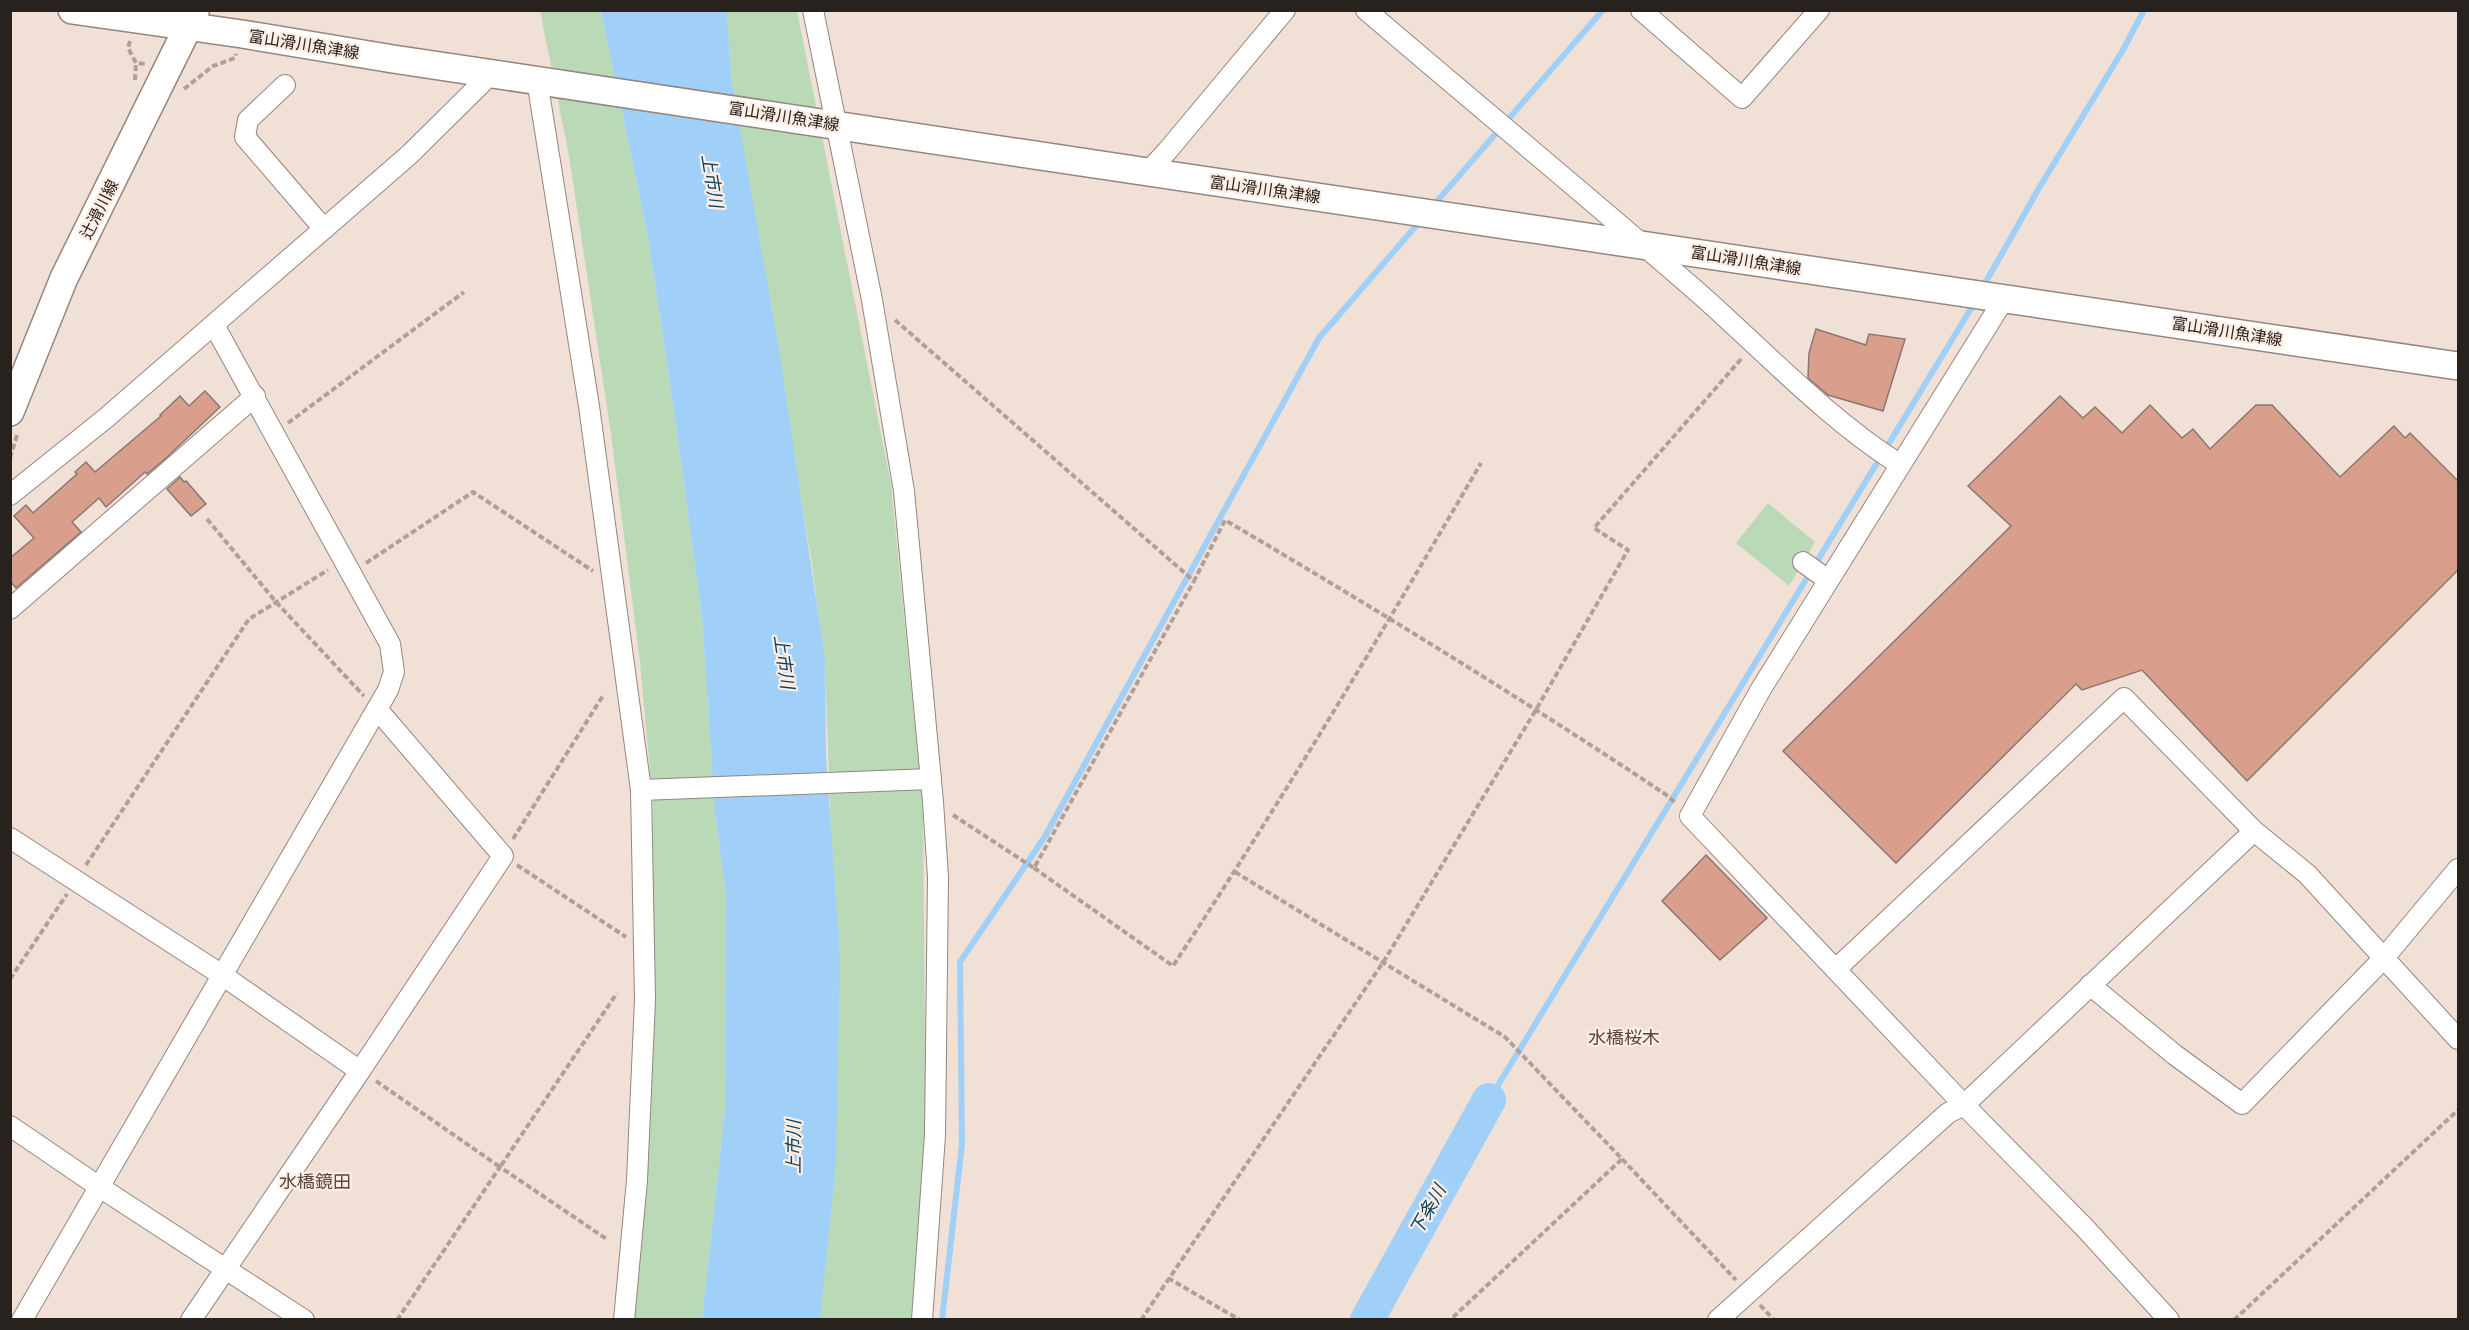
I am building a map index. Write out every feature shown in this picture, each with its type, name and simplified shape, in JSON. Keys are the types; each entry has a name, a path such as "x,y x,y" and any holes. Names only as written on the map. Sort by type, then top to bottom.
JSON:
{"main road":[{"name":"富山滑川魚津線","path":"72,10 192,19 492,73 2458,366"},
{"name":"辻滑川線","path":"10,412 64,278 192,19"}],"street":[{"path":"813,10 872,300 904,491 933,802 938,877 935,1134 922,1320"},
{"path":"1148,172 1286,10"},
{"path":"1366,10 1641,244 1872,445 1897,462"},
{"path":"1641,10 1742,98 1819,10"},
{"path":"10,495 98,425 409,155 492,73"},
{"path":"549,81 589,406 641,790 645,1000 637,1180 624,1320"},
{"path":"285,85 248,120 244,137 324,229"},
{"path":"1998,298 1761,689 1690,816 1964,1105 2084,1227 2169,1320"},
{"path":"21,1320 388,690 394,672 390,644 214,325"},
{"path":"10,609 255,396"},
{"path":"1803,562 1828,580"},
{"path":"1836,969 2124,698 2254,831 2307,874 2458,1039"},
{"path":"191,1320 503,855 377,709"},
{"path":"641,790 931,779"},
{"path":"1718,1320 1948,1113 1964,1105 2254,831"},
{"path":"10,838 222,975 360,1071"},
{"path":"2090,985 2175,1054 2242,1104 2383,959 2458,869"},
{"path":"10,1126 304,1320"}],"path":[{"path":"275,433 464,292"},
{"path":"872,300 1194,581"},
{"path":"1141,1320 1384,961 1537,708 1628,550 1593,528 1755,344"},
{"path":"933,802 1034,868 1173,966 1235,872 1391,617 1481,463"},
{"path":"10,978 249,619 276,602 346,567 473,492 595,573 611,570"},
{"path":"207,519 276,602 377,709"},
{"path":"1034,868 1194,581 1225,520 1391,617 1537,708 1665,794"},
{"path":"604,694 503,855 644,949"},
{"path":"1235,872 1505,1037 1774,1320"},
{"path":"397,1320 616,993"},
{"path":"360,1071 608,1240"},
{"path":"2234,1320 2458,1110"},
{"path":"1450,1320 1622,1159"},
{"path":"1168,1278 1240,1320"}],"green space":[{"path":"540,11 601,11 648,237 702,617 715,815 726,894 725,1109 702,1319 632,1319 638,1280 651,1064 653,804 640,662 611,434 569,156"},
{"path":"727,11 797,11 891,484 923,809 926,1155 915,1319 819,1319 840,954 831,833 825,665 812,564 731,77"},
{"path":"1768,503 1815,542 1789,586 1736,543"}],"water":[{"name":"上市川","path":"601,11 727,11 731,77 779,350 825,659 826,756 840,954 836,1164 820,1319 702,1319 725,1109 726,894 715,815 702,617 674,411 648,237"}],"building":[{"path":"1816,329 1866,345 1869,334 1905,339 1883,411 1828,395 1808,378 1809,353"},
{"path":"205,391 220,407 164,460 147,474 145,472 106,507 99,498 72,522 81,532 16,588 10,581 10,558 34,538 14,516 26,505 33,513 77,474 75,472 86,462 95,472 161,416 180,396 189,406"},
{"path":"2060,396 2083,418 2095,407 2122,433 2150,405 2182,438 2193,429 2210,449 2256,405 2272,405 2340,477 2394,426 2405,438 2410,433 2458,481 2458,570 2247,781 2142,670 2082,690 2076,684 1896,863 1783,751 2011,526 1968,486"},
{"path":"180,477 206,504 191,516 167,489"},
{"path":"1706,855 1767,918 1720,960 1662,901"}],"waterway":[{"path":"1432,207 1603,10"},
{"path":"1983,287 2039,188 2123,50 2144,10"},
{"path":"942,1320 962,1144 960,962 1044,838 1319,338 1422,219"},
{"path":"1489,1100 1975,302"},
{"name":"下条川","path":"1367,1320 1489,1100"}],"district":[{"name":"水橋桜木","path":"1624,1038"},
{"name":"水橋鏡田","path":"315,1182"}]}
